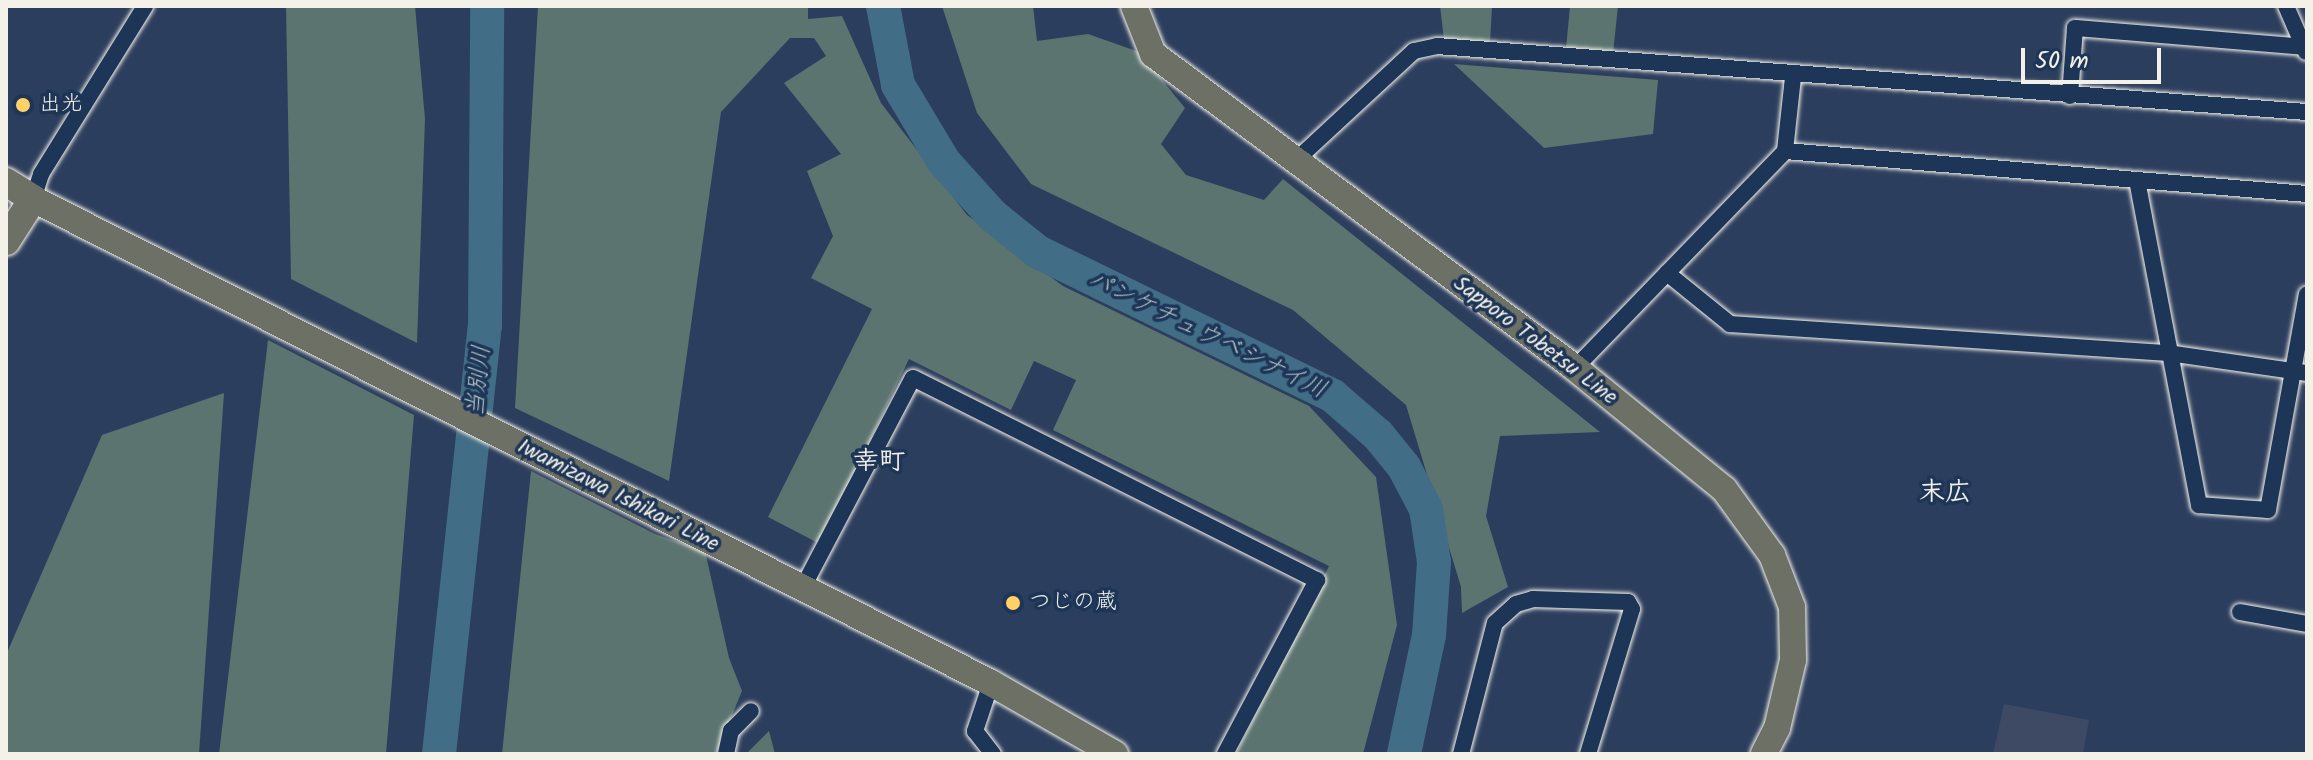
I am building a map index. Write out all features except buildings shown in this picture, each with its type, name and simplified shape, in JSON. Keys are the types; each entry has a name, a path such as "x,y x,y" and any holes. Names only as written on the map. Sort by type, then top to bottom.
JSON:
{"highway":[{"path":"6,182 33,199 6,241"}],"main road":[{"name":"Sapporo Tobetsu Line","path":"1134,6 1153,54 1293,163 1575,368 1724,489 1772,555 1792,607 1793,660 1777,728 1764,754"},
{"name":"Iwamizawa Ishikari Line","path":"33,199 271,324 991,683 1115,754"}],"street":[{"path":"33,199 41,174 145,6"},
{"path":"2286,6 2306,49"},
{"path":"2070,96 2075,28 2306,49"},
{"path":"1293,163 1414,51 1437,46 1793,77 2307,112"},
{"path":"1575,368 1785,151 1793,77"},
{"path":"1785,151 2307,194"},
{"path":"2137,180 2199,505 2268,510 2300,372 2307,294"},
{"path":"1667,273 1730,324 2168,353 2300,372"},
{"path":"802,589 913,378 1317,580 1225,754"},
{"path":"1461,754 1495,623 1516,604 1533,599 1628,602 1632,609 1588,754"},
{"path":"2240,612 2307,624"},
{"path":"991,683 975,731 993,754"},
{"path":"726,754 731,731 751,711"}],"shaded area":[{"path":"2004,704 2089,720 2083,754 1993,754"}],"green space":[{"path":"286,6 415,6 425,119 417,343 291,279"},
{"path":"538,6 808,6 808,19 842,16 881,103 967,215 1063,286 1309,406 1376,477 1397,625 1363,754 1236,754 1329,566 1053,430 1076,380 1034,361 1011,410 909,359 820,544 768,517 872,309 811,278 833,236 807,171 841,154 784,83 826,56 814,38 790,38 721,112 669,481 515,408"},
{"path":"942,6 1033,6 1037,41 1088,34 1139,52 1185,108 1161,144 1186,175 1264,200 1283,179 1600,432 1500,436 1486,516 1508,587 1462,613 1461,587 1406,405 1293,310 1031,184 977,113"},
{"path":"1440,6 1492,6 1490,44 1444,40"},
{"path":"1570,6 1618,6 1613,53 1566,49"},
{"path":"1454,64 1658,80 1653,134 1544,148"},
{"path":"268,340 414,415 386,754 219,754"},
{"path":"224,393 199,754 6,754 6,655 102,435"},
{"path":"531,471 655,534 705,551 729,658 742,691 716,754 502,754"},
{"path":"769,731 775,754 746,754"}],"waterway":[{"name":"当別川","path":"439,754 485,326 487,6"},
{"name":"パンケチュウベシナイ川","path":"883,6 898,85 944,162 993,216 1038,252 1333,396 1378,435 1404,467 1426,509 1434,562 1429,635 1404,754"}],"place":[{"name":"出光","path":"23,105"},
{"name":"つじの蔵","path":"1013,603"}],"district":[{"name":"幸町","path":"879,463"},
{"name":"末広","path":"1945,494"}]}
